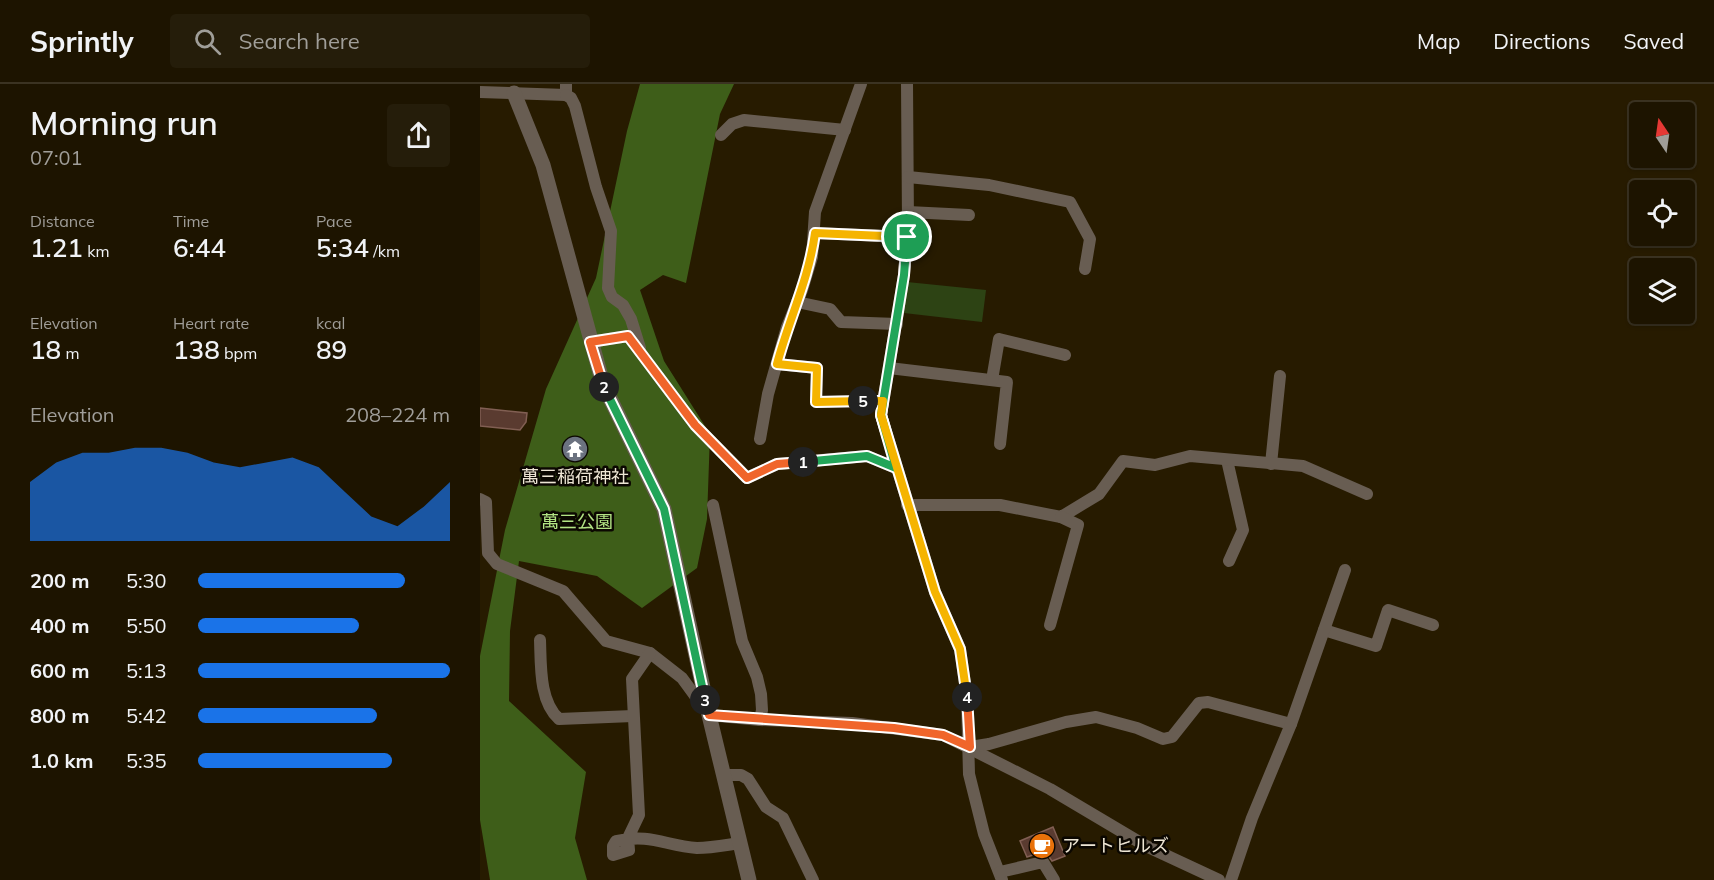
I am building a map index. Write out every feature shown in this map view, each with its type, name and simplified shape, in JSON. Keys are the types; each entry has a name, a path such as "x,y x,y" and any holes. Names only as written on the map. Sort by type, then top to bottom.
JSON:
{"street":[{"path":"760,438 768,394 787,327 812,257 815,212 861,84"},
{"path":"907,84 907,237 897,324 881,415 935,592 960,649 970,747 969,774 984,834 1001,876 1043,862 1054,880"},
{"path":"480,92 566,90 571,98 611,231 608,288 612,297 623,305 632,319 644,358"},
{"path":"514,93 543,165 603,384 664,509 709,715 749,880"},
{"path":"721,135 732,123 744,120 845,130"},
{"path":"908,177 989,185 1070,201 1090,239 1085,269"},
{"path":"908,212 969,215"},
{"path":"815,233 907,237"},
{"path":"797,302 830,309 835,318 841,322 897,324"},
{"path":"590,342 628,336 695,425 747,478 777,464 867,456 896,468"},
{"path":"992,380 999,339 1065,355"},
{"path":"777,364 817,368 816,402 883,401"},
{"path":"889,368 1007,382 1000,444"},
{"path":"1271,464 1280,376"},
{"path":"1061,517 1099,494 1123,461 1155,465 1190,456 1303,466 1367,494"},
{"path":"1227,460 1243,530 1229,561"},
{"path":"480,499 486,502 488,553 497,564 563,591 606,640 650,653 682,678 709,715 894,728 943,735 1050,789 1146,846 1219,880"},
{"path":"907,505 1000,505 1061,517 1078,525 1050,625"},
{"path":"712,506 742,641 757,677 761,694 760,720"},
{"path":"1230,880 1252,818 1291,724 1345,570"},
{"path":"1324,630 1376,646 1388,610 1433,625"},
{"path":"540,640 541,676 550,711 560,719 633,716"},
{"path":"650,653 632,679 639,815 628,838 654,838 697,848 740,843"},
{"path":"970,747 989,744 1066,722 1095,717 1137,728 1163,739 1172,737 1199,703 1208,702 1291,724"},
{"path":"723,776 741,775 748,779 766,807 783,818 813,880"}],"green space":[{"name":"萬三公園","path":"640,84 734,84 720,114 686,283 663,275 640,290 664,361 710,434 707,519 697,568 642,608 597,576 519,561 510,631 509,701 586,772 575,838 587,880 490,880 480,820 480,656 505,530 546,389 596,278 627,131"},
{"path":"907,282 986,290 982,322 904,313"}],"building":[{"path":"480,408 527,413 526,422 520,430 480,426"},
{"name":"アートヒルズ","path":"1053,827 1065,856 1052,861 1045,851 1027,857 1020,841"}],"place":[{"name":"萬三稲荷神社","path":"575,449"},
{"name":"アートヒルズ","path":"1042,846"}],"route":[{"path":"907,237 815,233 812,257 787,327 777,364 817,368 816,402 883,401 881,415 910,516 935,592 960,649 967,698 970,747 943,735 894,728 852,723 760,720 709,715 664,509 603,384 590,342 628,336 695,425 747,478 777,464 867,456 896,468 881,415 904,275 907,237"}]}
